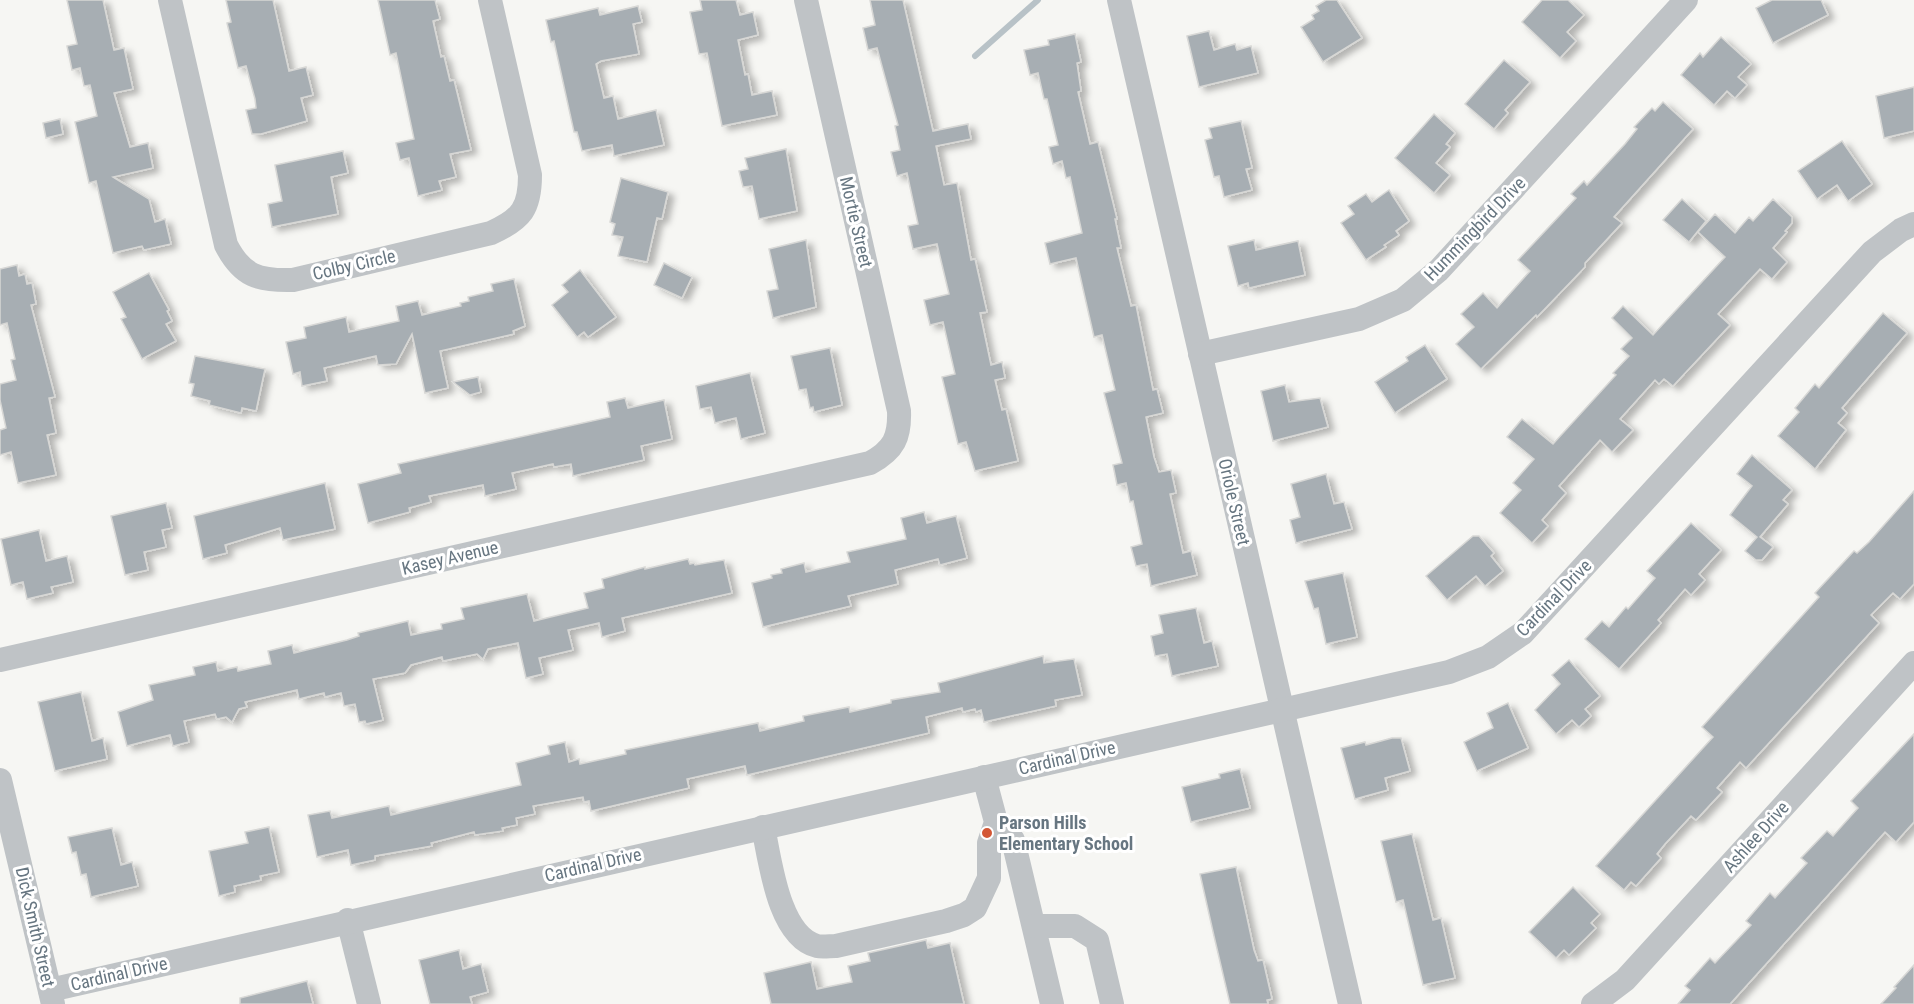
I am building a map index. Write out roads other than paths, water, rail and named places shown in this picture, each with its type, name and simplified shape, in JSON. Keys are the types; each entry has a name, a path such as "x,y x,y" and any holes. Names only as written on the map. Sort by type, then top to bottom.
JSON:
{"street":[{"name":"Colby Circle","path":"170,0 226,245 236,263 252,276 274,281 293,279 491,233 509,225 523,212 530,195 530,175 490,0"},
{"name":"Mortie Street","path":"806,0 899,411 899,429 895,444"},
{"name":"Oriole Street","path":"1120,0 1350,1004"},
{"name":"Hummingbird Drive","path":"1200,354 1359,320 1403,300 1439,270 1686,0"},
{"name":"Cardinal Drive","path":"52,997 348,920 1449,672 1488,657 1523,633 1872,252 1901,230 1914,224"},
{"name":"Kasey Avenue","path":"0,660 870,463 884,455 895,444"},
{"name":"Ashlee Drive","path":"1593,1004 1625,980 1914,663"},
{"path":"984,777 996,822 1013,840 1052,1004"},
{"name":"Dick Smith Street","path":"0,780 52,997"},
{"path":"763,827 779,899 787,917 805,941 818,946 836,946 946,921 970,912 984,894 989,878 989,843 996,822"},
{"path":"348,920 369,1004"},
{"path":"1035,927 1075,926 1097,940 1112,1004"}],"waterway":[{"path":"975,56 1038,0"}],"place":[{"name":"Parson Hills Elementary School","path":"987,833"}]}
